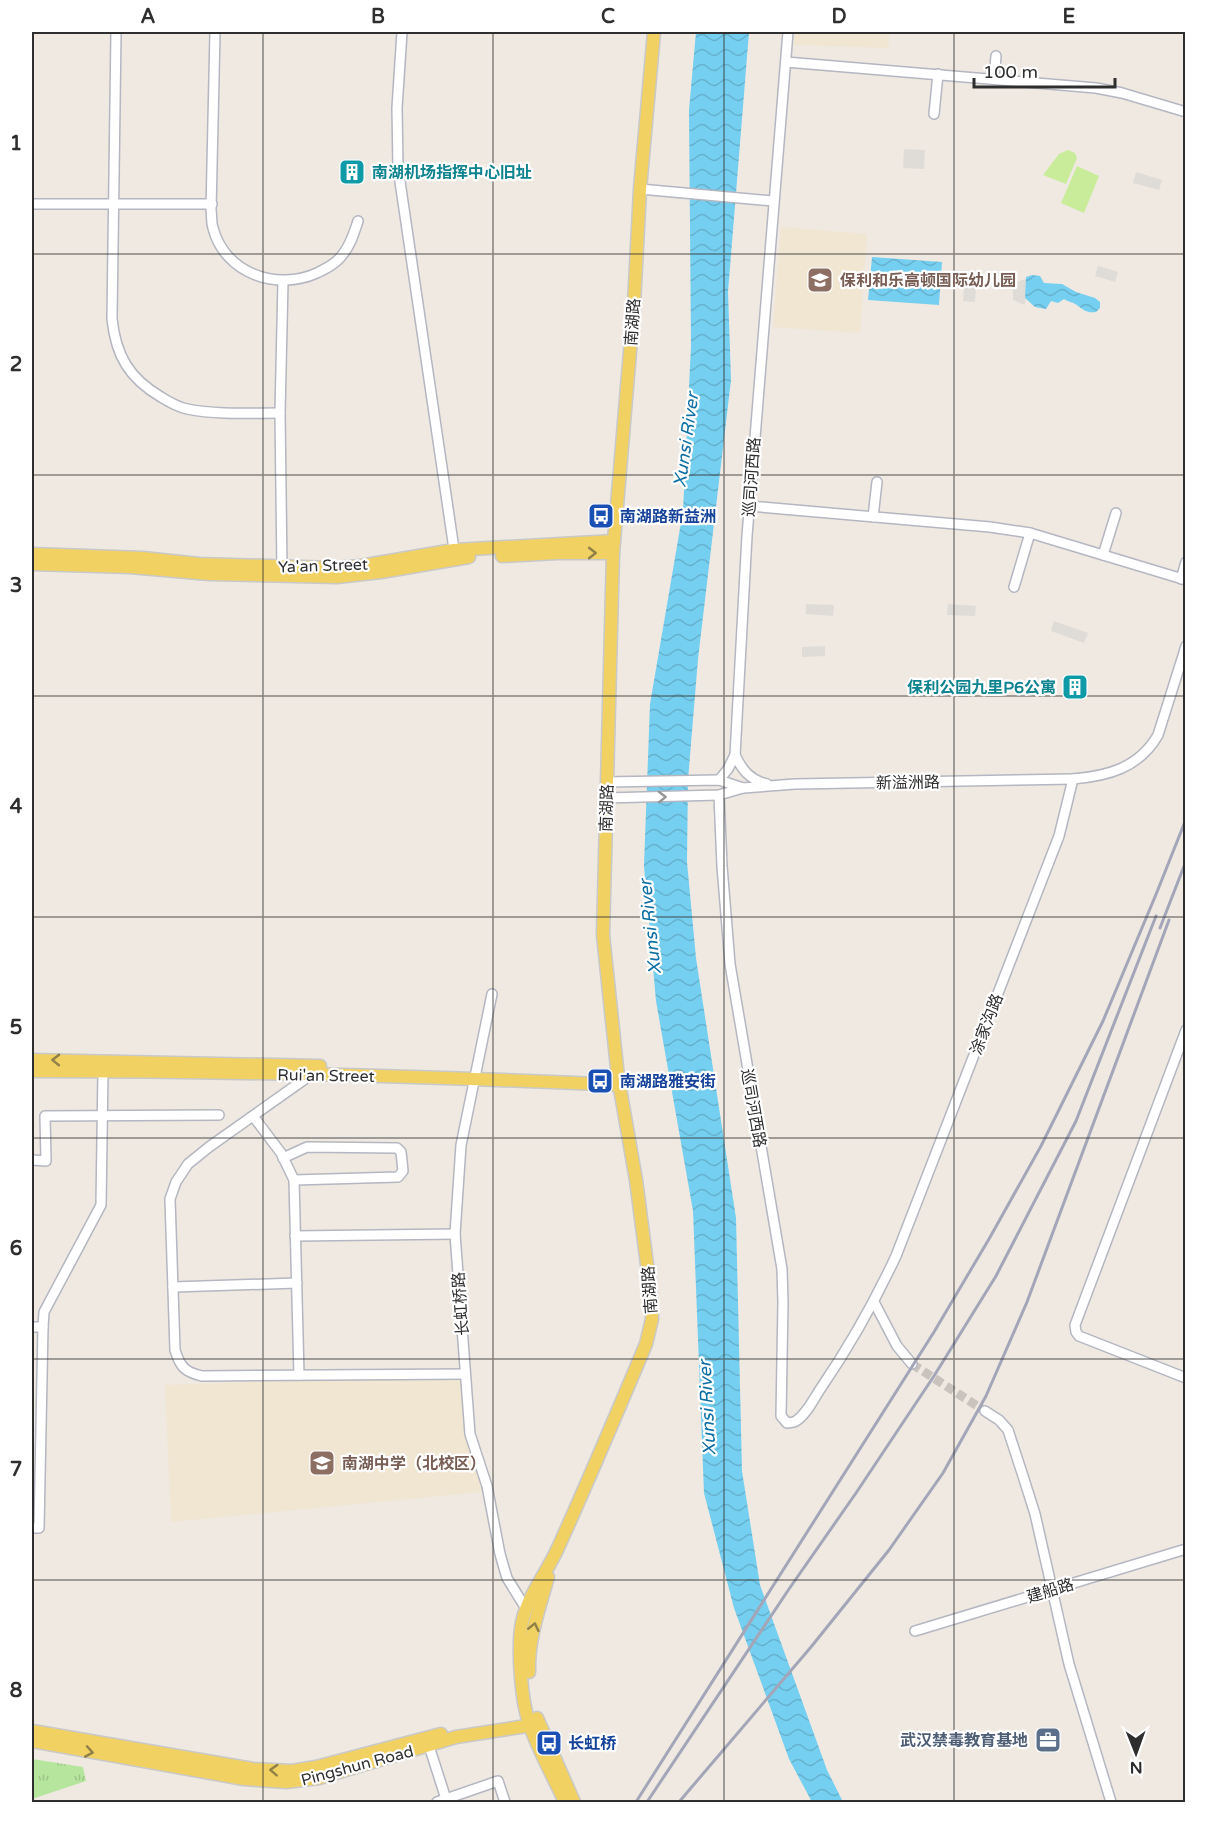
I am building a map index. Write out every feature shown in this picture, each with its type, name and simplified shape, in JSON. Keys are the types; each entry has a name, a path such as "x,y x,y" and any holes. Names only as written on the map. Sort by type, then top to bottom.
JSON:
{"main road":[{"name":"南湖路","path":"552,1562 646,1344 652,1319 645,1243 619,1081 603,948 605,798 614,547 634,304 640,189 654,32"},
{"name":"Ya'an Street","path":"32,554 144,558 337,577 455,555 557,553 614,547"},
{"name":"Ya'an Street","path":"32,564 130,567 209,574 283,571"},
{"name":"Rui'an Street","path":"32,1059 273,1064 619,1081"},
{"name":"Rui'an Street","path":"32,1071 474,1075"},
{"path":"552,1562 525,1607 521,1629 521,1671 533,1722 565,1803"},
{"path":"552,1562 534,1627 529,1657 533,1722 574,1803"},
{"name":"Pingshun Road","path":"32,1731 253,1769 292,1771 316,1767 452,1731 533,1722"},
{"name":"Pingshun Road","path":"32,1741 244,1779 286,1782 319,1778 429,1746 533,1722"}],"street":[{"path":"116,32 112,318 114,339 120,356 145,388 185,408 280,413"},
{"path":"215,32 213,228 230,258 249,272 264,279 283,281 311,275 328,267 342,256 352,240 358,221"},
{"path":"402,32 397,108 398,168 455,555"},
{"name":"巡司河西路","path":"735,755 749,506 788,32"},
{"path":"994,78 996,56"},
{"path":"786,62 1096,88 1122,93 1185,112"},
{"path":"934,114 938,74"},
{"path":"640,189 773,201"},
{"path":"32,204 212,204"},
{"path":"283,281 280,413 283,571"},
{"path":"873,517 877,482"},
{"path":"749,506 990,527 1030,533 1183,579 1185,562"},
{"path":"1103,555 1116,513"},
{"path":"1014,587 1030,533"},
{"path":"1073,779 1092,777 1123,768 1152,747 1158,735 1185,646"},
{"path":"719,780 735,755"},
{"path":"735,755 743,770 750,777 772,786"},
{"name":"新溢洲路","path":"743,788 1073,779"},
{"name":"涂家沟路","path":"783,1420 787,1423 796,1420 808,1408 845,1353 874,1302 896,1256 1059,836 1073,779"},
{"path":"606,782 719,780 743,788"},
{"path":"605,798 720,795 743,788"},
{"name":"巡司河西路","path":"720,795 722,866 730,964 782,1269 781,1410 783,1420"},
{"name":"长虹桥路","path":"492,993 460,1145 454,1234 470,1434 487,1486 507,1578 525,1607"},
{"path":"1185,1030 1075,1324 1076,1332 1080,1336 1185,1378"},
{"path":"32,1528 39,1528 44,1312 101,1205 103,1071"},
{"path":"312,1074 188,1164 176,1182 170,1199 175,1350 179,1364 190,1373 202,1376 465,1374"},
{"path":"32,1160 46,1161 45,1116 219,1114"},
{"path":"253,1116 283,1158 294,1180 300,1375"},
{"path":"283,1158 307,1147 397,1148 401,1152 403,1171 398,1177 294,1180"},
{"path":"295,1236 454,1234"},
{"path":"173,1287 297,1283"},
{"path":"874,1302 897,1346 912,1365"},
{"path":"32,1327 43,1327"},
{"path":"985,1411 999,1420 1008,1430 1035,1514 1069,1664 1111,1803"},
{"name":"建船路","path":"915,1631 1185,1549"},
{"path":"429,1746 442,1801 498,1781 505,1803"}],"shaded area":[{"path":"795,32 890,32 888,48 794,45"},
{"path":"904,149 925,150 924,169 903,168"},
{"path":"1136,172 1162,180 1159,190 1133,183"},
{"name":"保利和乐高顿国际幼儿园","path":"781,227 867,234 860,333 773,327"},
{"path":"1098,266 1118,272 1115,282 1095,276"},
{"path":"965,274 977,275 975,302 963,301"},
{"path":"1026,279 1025,305 1013,300 1013,283"},
{"path":"806,604 834,605 833,616 806,614"},
{"path":"948,604 976,606 975,616 947,615"},
{"path":"1054,621 1088,633 1084,643 1051,631"},
{"path":"825,646 825,656 802,657 802,647"},
{"name":"南湖中学（北校区）","path":"465,1374 470,1434 482,1492 171,1522 165,1385"}],"green space":[{"path":"1068,150 1075,153 1077,158 1066,184 1043,175 1059,154"},
{"path":"1077,166 1099,176 1084,213 1061,203"},
{"path":"32,1759 83,1767 86,1781 32,1799"}],"water":[{"name":"Xunsi River","path":"696,32 749,32 728,292 731,380 698,659 688,780 687,862 696,958 736,1218 742,1471 760,1585 827,1770 843,1802 812,1802 789,1759 734,1608 704,1493 693,1211 656,1001 644,866 650,704 683,511 691,346 689,110"},
{"path":"872,257 942,262 939,305 868,300"},
{"path":"1040,276 1044,283 1062,284 1076,292 1095,298 1100,302 1100,308 1096,312 1088,312 1064,299 1058,303 1051,301 1046,309 1035,307 1025,298 1026,277"}],"tunnel":[{"path":"912,1364 985,1411"}],"railway":[{"path":"636,1802 934,1332 989,1239 1041,1146 1103,1021 1186,819"},
{"path":"1160,928 1186,861"},
{"path":"647,1802 934,1376 996,1276 1076,1121 1156,916"},
{"path":"679,1802 811,1647 889,1550 943,1473 986,1396 1027,1302 1169,920"}],"place":[{"name":"南湖机场指挥中心旧址","path":"352,172"},
{"name":"保利和乐高顿国际幼儿园","path":"820,280"},
{"name":"南湖路新益洲","path":"601,516"},
{"name":"保利公园九里P6公寓","path":"1075,687"},
{"name":"南湖路雅安街","path":"600,1081"},
{"name":"南湖中学（北校区）","path":"322,1463"},
{"name":"武汉禁毒教育基地","path":"1048,1740"},
{"name":"长虹桥","path":"549,1743"}]}
